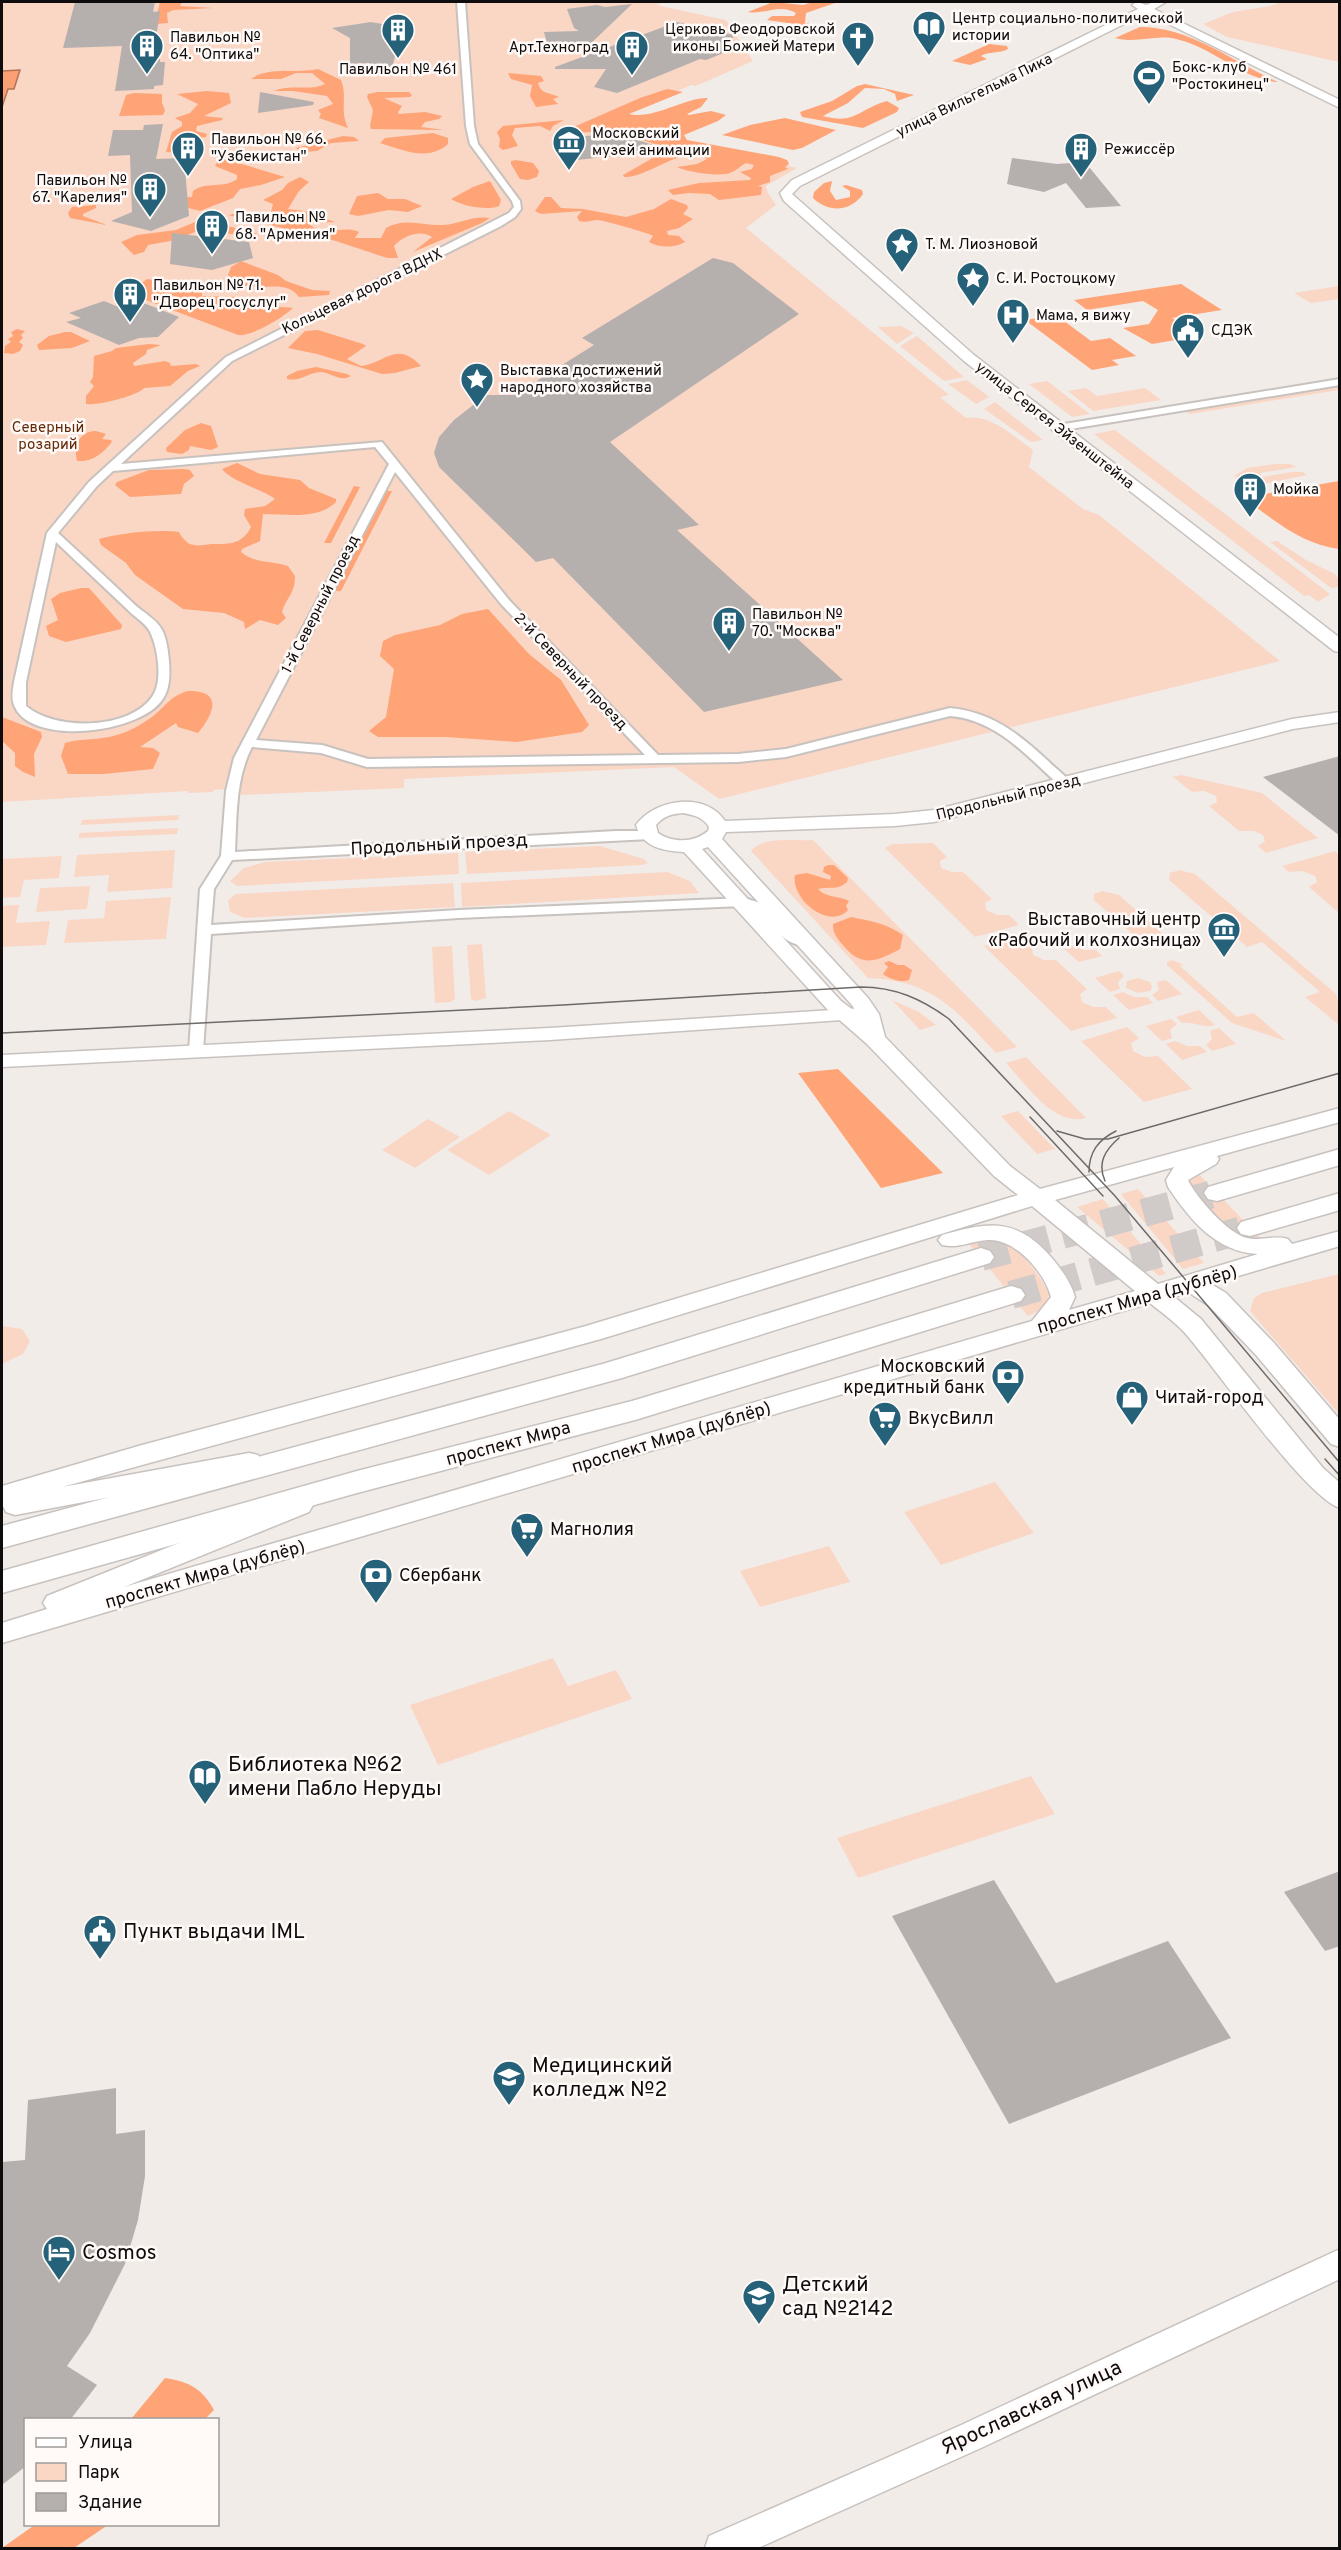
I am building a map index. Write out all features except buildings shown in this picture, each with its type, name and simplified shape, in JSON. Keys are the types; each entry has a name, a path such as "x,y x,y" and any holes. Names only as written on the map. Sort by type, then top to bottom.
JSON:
{"main road":[{"path":"1129,2 1340,105"},
{"name":"улица Вильгельма Пика","path":"788,189 828,166 1161,2"},
{"path":"1116,25 1155,23 1183,27"},
{"name":"улица Сергея Эйзенштейна","path":"788,189 786,193 788,198 969,358 1340,646"},
{"name":"Продольный проезд","path":"1292,724 1324,709 1340,705"},
{"name":"Продольный проезд","path":"689,846 715,833 802,822 895,820 934,816 1292,724 1340,717"},
{"path":"852,1009 741,902 689,846 663,843 650,836 646,825 649,820 662,811 684,808 705,812 717,821 715,833 730,859 809,946 875,1039 1002,1171 1192,1325 1314,1475 1340,1499"},
{"path":"730,859 731,846 740,837 802,822"},
{"path":"2,1495 141,1454 592,1333 800,1268 1037,1198 1340,1115"},
{"path":"1253,1137 1187,1168 1180,1173 1177,1180 1180,1187 1221,1234 1239,1246 1261,1249 1340,1236"},
{"path":"1217,1193 1340,1157"},
{"path":"1250,1228 1340,1201"},
{"path":"860,1252 920,1246 979,1232 996,1232 1014,1236 1028,1246 1058,1281 1061,1289 1063,1297 1060,1305 1041,1327"},
{"name":"проспект Мира (дублёр)","path":"2,1633 1041,1327 1145,1286 1179,1286 1224,1274 1340,1236"},
{"path":"2,1537 612,1371 981,1257"},
{"path":"1224,1274 1216,1281 1213,1289 1229,1314"},
{"path":"1179,1286 1196,1286 1208,1292 1265,1349 1340,1438"},
{"name":"проспект Мира","path":"2,1582 357,1482 635,1410 1011,1295"},
{"path":"2,1507 337,1446"},
{"path":"2,1626 357,1482"}],"street":[{"name":"Кольцевая дорога ВДНХ","path":"52,533 156,630 162,647 162,689 158,698 142,712 109,724 81,727 55,725 34,718 21,709 18,695 44,562 52,533 93,484 229,359 498,224 516,211 518,207 516,201 474,144 470,126 461,2"},
{"path":"1058,428 1340,382"},
{"name":"2-й Северный проезд","path":"110,468 378,444 489,584 654,758"},
{"name":"1-й Северный проезд","path":"228,856 232,791 240,758 393,465"},
{"path":"44,562 62,556 82,561"},
{"path":"248,743 322,749 367,763 738,758 786,753 950,712 964,712 1002,728 1065,783"},
{"name":"Продольный проезд","path":"228,856 615,835 650,836"},
{"path":"197,1045 207,889 228,856"},
{"path":"205,930 459,914 741,902 756,906 782,931 809,946"},
{"path":"2,1061 197,1045 550,1034 852,1009"},
{"path":"2,1048 144,1040 197,1045"},
{"name":"Ярославская улица","path":"721,2548 970,2437 1340,2262"}],"green space":[{"name":"Выставка достижений народного хозяйства","path":"2,2 665,2 656,5 726,20 753,61 696,86 691,85 606,123 797,168 766,186 776,205 746,228 949,395 940,397 966,418 984,419 993,423 1033,450 1029,467 1083,509 1099,515 1280,661 719,799 674,767 404,779 404,788 241,795 241,788 213,790 213,792 188,793 188,791 2,802"},
{"path":"1281,2 1339,2 1339,62 1227,37 1203,24 1233,12"},
{"path":"1339,286 1339,299 1311,303 1294,293"},
{"path":"901,326 914,333 897,344 878,327"},
{"path":"917,336 964,377 944,381 900,346"},
{"path":"967,380 989,397 976,404 948,384"},
{"path":"1047,381 1090,414 1072,417 1029,384"},
{"path":"1339,386 1339,390 1190,414 1185,411"},
{"path":"1086,388 1097,396 1145,388 1161,400 1093,411 1068,391"},
{"path":"995,402 1043,440 1031,442 984,409"},
{"path":"1115,430 1330,594 1318,602 1309,595 1304,596 1094,434"},
{"path":"1290,464 1297,467 1240,478 1234,476 1247,468"},
{"path":"1303,472 1307,475 1254,486 1244,486 1239,483 1242,480"},
{"path":"1277,541 1306,560 1335,574 1339,580 1339,587 1331,588 1270,542"},
{"path":"1181,775 1262,793 1318,838 1266,853 1258,846 1265,841 1263,835 1254,831 1239,831 1209,806 1217,802 1216,796 1204,791 1192,792 1173,777"},
{"path":"179,815 178,820 81,825 82,820"},
{"path":"178,828 177,834 79,838 79,833"},
{"path":"813,840 1017,1047 996,1053 968,1023 941,1000 926,991 891,980 868,978 751,851 756,846 771,841"},
{"path":"933,843 947,857 940,861 941,868 952,872 963,872 992,899 985,903 986,910 997,915 1009,915 1019,925 975,937 885,848 892,844"},
{"path":"600,846 644,859 648,863 467,874 465,852"},
{"path":"175,850 172,888 107,892 109,875 74,877 77,855"},
{"path":"1335,851 1339,855 1339,913 1309,887 1317,882 1315,876 1302,871 1289,872 1282,866"},
{"path":"458,853 459,874 237,886 230,881 244,868 265,862"},
{"path":"62,856 59,878 24,880 20,897 2,898 2,859"},
{"path":"1179,870 1195,874 1336,994 1339,1006 1339,1025 1305,997 1320,992 1262,942 1247,947 1169,880 1170,873"},
{"path":"667,872 690,881 699,893 462,907 461,883"},
{"path":"453,883 455,907 245,918 230,912 228,900 236,894"},
{"path":"90,886 87,909 36,912 40,888"},
{"path":"1102,891 1119,895 1171,941 1152,947 1144,944 1094,900 1094,894"},
{"path":"171,897 166,939 64,943 68,920 104,918 106,901"},
{"path":"19,905 16,923 50,921 46,945 2,947 2,906"},
{"path":"1028,934 1039,943 1032,948 1033,955 1044,960 1056,960 1087,989 1080,994 1082,1002 1093,1007 1106,1007 1117,1018 1071,1031 984,946"},
{"path":"482,944 486,998 476,1001 471,999 467,945"},
{"path":"452,946 455,999 451,1002 435,1003 432,947"},
{"path":"1073,946 1084,950 1096,950 1102,956 1079,962 1064,949"},
{"path":"1172,960 1184,965 1180,966 1237,1017 1254,1013 1286,1041 1232,1023 1167,965 1167,962"},
{"path":"1119,971 1124,976 1118,982 1120,989 1110,992 1095,978"},
{"path":"1138,978 1150,982 1152,987 1150,991 1138,993 1126,988 1127,981"},
{"path":"1166,980 1182,994 1158,1001 1152,995 1159,990 1157,982"},
{"path":"1123,992 1134,997 1147,997 1153,1003 1129,1010 1113,995"},
{"path":"892,1000 919,1012 936,1025 920,1030"},
{"path":"1199,1010 1215,1025 1182,1023 1176,1017"},
{"path":"1171,1019 1177,1024 1170,1030 1172,1038 1162,1041 1146,1026"},
{"path":"1127,1027 1139,1038 1131,1043 1133,1051 1145,1057 1158,1056 1192,1089 1144,1102 1081,1041"},
{"path":"1219,1028 1236,1044 1212,1051 1206,1045 1212,1039 1210,1031"},
{"path":"1175,1041 1187,1046 1200,1046 1207,1052 1182,1060 1166,1044"},
{"path":"1026,1057 1086,1118 1074,1119 1062,1116 1051,1110 1031,1092 1006,1063"},
{"path":"509,1111 551,1135 489,1175 447,1150"},
{"path":"1018,1111 1055,1149 1037,1154 1001,1116"},
{"path":"428,1119 460,1137 415,1168 382,1150"},
{"path":"1196,1171 1265,1243 1237,1238 1189,1186 1188,1177"},
{"path":"1138,1189 1204,1263 1183,1269 1121,1194"},
{"path":"1103,1199 1166,1274 1159,1276 1077,1207"},
{"path":"986,1237 1008,1244 1032,1267 1049,1295 1044,1308 1028,1316 966,1240"},
{"path":"1340,1274 1339,1414 1250,1311 1254,1298 1262,1293"},
{"path":"2,1326 22,1329 30,1341 23,1354 2,1364"},
{"path":"995,1482 1034,1533 941,1565 904,1512"},
{"path":"829,1546 850,1582 760,1607 740,1571"},
{"path":"553,1658 568,1686 616,1670 632,1699 438,1765 410,1705"},
{"path":"1031,1776 1055,1814 858,1878 837,1838"}],"shaded area":[{"path":"160,2 182,2 180,6 214,8 173,10 167,13 168,23 155,24"},
{"path":"773,2 803,5 813,2 838,2 806,13 805,23 828,28 814,30 802,25 767,20 772,16 794,16 796,13 790,10 748,12"},
{"path":"1140,27 1177,33 1194,39 1278,82 1252,75 1202,49 1176,39 1123,40 1115,38"},
{"path":"989,44 1007,46 1008,49 984,54 981,56 987,59 970,65 952,61"},
{"path":"318,69 341,80 344,92 344,115 348,128 319,118 321,114 318,110 333,104 327,96 274,91 325,84 312,73 296,73 281,79 251,79 274,71"},
{"path":"20,70 14,89 8,89 2,107 2,71"},
{"path":"508,73 541,76 544,81 538,83 539,87 559,97 553,99 558,104 536,107 530,96 532,85 511,79"},
{"path":"865,84 914,95 897,101 895,94 884,89 865,88 848,103 823,116 843,119 887,101 899,108 897,112 863,128 802,117 800,112 832,101 857,86"},
{"path":"667,89 683,92 629,114 649,114 689,101 708,98 701,107 687,114 711,111 726,115 718,121 684,135 687,140 779,157 787,160 789,164 785,167 788,169 770,176 770,182 758,186 762,187 761,195 719,200 710,194 673,195 668,190 699,183 750,180 751,178 740,172 752,169 754,165 746,163 725,174 695,172 677,167 697,164 707,159 698,155 688,155 644,173 624,177 623,175 658,155 660,146 618,131 568,133 569,129 640,98"},
{"path":"207,91 229,93 231,103 204,116 223,118 222,120 197,126 196,131 207,134 206,137 190,139 184,144 201,149 182,153 166,152 172,132 182,126 182,122 175,118 190,113 198,104 177,94"},
{"path":"409,92 412,95 410,97 384,98 402,106 399,114 425,112 442,116 439,119 425,122 421,127 444,130 371,129 373,110 367,97 368,94"},
{"path":"162,94 165,110 163,115 119,116 126,95"},
{"path":"785,118 836,130 802,148 793,150 722,135 750,125"},
{"path":"564,120 553,126 550,131 540,126 515,128 512,135 518,146 503,150 499,147 500,139 497,132 503,126"},
{"path":"433,133 448,138 448,144 432,152 415,153 380,143 385,138"},
{"path":"343,136 354,137 359,141 331,143 317,151 301,152 296,148"},
{"path":"225,159 285,177 240,189 233,198 200,211 165,202 169,197 192,197 193,191 198,188 226,184 237,179 237,175 215,166 217,162"},
{"path":"511,161 533,163 539,171 537,177 528,180 520,179 511,164"},
{"path":"300,177 309,182 299,191 288,209 304,211 335,222 309,223 319,230 346,229 359,232 355,238 381,238 386,228 400,223 443,225 477,218 490,218 413,252 432,237 417,234 407,237 394,246 398,258 387,258 336,241 228,215 233,214 252,219 271,212 273,204 263,200"},
{"path":"490,181 501,200 499,206 475,207 451,199 473,187"},
{"path":"832,181 830,191 836,200 850,197 850,191 842,186 846,185 862,190 863,194 846,207 825,206 813,198 814,192 824,183"},
{"path":"378,193 388,199 405,199 422,206 408,212 389,210 358,216 349,214 357,196"},
{"path":"545,197 551,197 561,208 583,209 626,217 654,209 671,199 687,205 688,208 683,214 693,219 679,228 667,231 668,235 679,236 685,242 662,246 649,242 653,236 636,230 598,220 579,221 577,217 582,211 541,214 535,211"},
{"path":"96,205 96,208 83,216 107,225 70,218 68,213 72,207"},
{"path":"202,219 258,234 231,234 202,229 176,240 148,245 144,252 134,255 121,242 137,235 176,230"},
{"path":"241,261 312,290 330,291 329,295 299,297 292,290 284,287 246,286 228,275 231,267"},
{"path":"147,279 195,286 202,290 202,296 238,297 248,304 293,308 259,330 238,335 133,295 133,290"},
{"path":"1181,284 1222,310 1172,318 1199,336 1152,344 1123,328 1149,324 1158,310 1143,301 1087,310 1074,300"},
{"path":"1056,315 1091,341 1110,338 1136,356 1112,360 1119,365 1092,370 1025,320"},
{"path":"17,329 25,331 19,342 23,345 20,351 13,354 4,353 5,346 11,342 8,339 13,336 11,332"},
{"path":"318,330 366,346 347,359 361,366 398,354 412,358 421,366 382,374 317,354 288,348 305,331"},
{"path":"71,332 90,341 72,348 39,350 37,345 49,336"},
{"path":"161,345 147,350 146,354 133,363 134,366 165,361 171,366 196,364 200,366 188,371 170,386 144,388 116,400 86,404 86,396 94,386 90,382 93,377 94,356 116,348"},
{"path":"316,367 351,376 339,378 320,372 296,379 287,379 287,376 297,371"},
{"path":"201,423 211,426 218,447 211,450 190,446 189,450 182,454 167,452 166,448 185,430"},
{"path":"96,431 106,434 102,439 112,442 97,456 77,461 76,450 81,437"},
{"path":"237,463 260,474 300,480 309,488 336,499 336,502 329,508 311,514 263,514 260,541 242,549 241,552 246,556 288,566 295,576 292,591 282,612 286,618 278,625 260,620 245,629 244,622 224,613 183,609 135,575 126,563 101,545 99,539 128,533 160,531 179,532 188,543 196,545 229,543 239,540 251,527 244,515 245,509 265,506 275,499 232,477 222,469"},
{"path":"149,470 190,470 194,476 184,484 181,494 130,497 115,485 117,482"},
{"path":"1339,481 1339,549 1316,544 1296,534 1257,508 1253,501 1259,495"},
{"path":"354,486 360,487 331,543 324,543"},
{"path":"384,491 392,491 341,591 332,591"},
{"path":"89,588 122,625 121,629 66,642 49,636 46,626 58,620 51,599 60,593"},
{"path":"488,609 529,654 561,680 589,725 582,732 517,742 446,737 378,737 369,731 386,717 394,669 380,656 383,641 395,635 440,625 462,614"},
{"path":"187,691 206,694 211,698 209,717 198,733 178,727 176,723 140,747 153,748 160,753 153,769 104,774 68,774 61,756 65,743 108,737 125,732 146,721 174,697"},
{"path":"2,717 41,732 42,737 34,754 35,777 15,766 15,753 2,741"},
{"path":"834,865 848,878 847,882 840,886 818,889 849,901 846,906 848,910 831,917 813,909 805,902 795,884 795,875 807,873 830,880 831,876 823,872 824,867"},
{"path":"851,917 871,921 897,931 903,935 900,949 876,959 862,960 856,957 838,939 833,927 833,924"},
{"path":"889,961 912,970 909,980 896,980 883,974 888,967 884,963"},
{"path":"838,1069 943,1173 881,1188 798,1073"},
{"path":"165,2378 194,2387 205,2396 214,2410 206,2418 132,2418"},
{"path":"33,2526 107,2526 74,2548 2,2548"}],"tunnel":[{"path":"981,1257 1217,1193"},
{"path":"1011,1295 1250,1228"}],"tram line":[{"path":"2,1033 563,1005 861,987 885,989 918,1000 949,1019 1089,1168"},
{"path":"1103,1139 1340,1073"},
{"path":"1030,1117 1103,1196"},
{"path":"1057,1131 1085,1139 1103,1139"},
{"path":"1103,1139 1116,1131"},
{"path":"1105,1181 1102,1163 1106,1152 1119,1138"},
{"path":"1089,1168 1093,1153 1103,1139"},
{"path":"1089,1168 1115,1196 1340,1463"},
{"path":"1325,1459 1340,1476"}],"place":[{"name":"Центр социально-политической истории","path":"929,56"},
{"name":"Павильон № 461","path":"398,59"},
{"name":"Церковь Феодоровской иконы Божией Матери","path":"858,67"},
{"name":"Павильон № 64. \"Оптика\"","path":"147,75"},
{"name":"Арт.Техноград","path":"632,76"},
{"name":"Бокс-клуб \"Ростокинец\"","path":"1149,105"},
{"name":"Московский музей анимации","path":"569,171"},
{"name":"Павильон № 66. \"Узбекистан\"","path":"188,177"},
{"name":"Режиссёр","path":"1081,178"},
{"name":"Павильон № 67. \"Карелия\"","path":"150,218"},
{"name":"Павильон № 68. \"Армения\"","path":"212,255"},
{"name":"Т. М. Лиозновой","path":"902,273"},
{"name":"С. И. Ростоцкому","path":"973,307"},
{"name":"Павильон № 71. \"Дворец госуслуг\"","path":"130,323"},
{"name":"Мама, я вижу","path":"1013,344"},
{"name":"СДЭК","path":"1188,359"},
{"name":"Выставка достижений народного хозяйства","path":"477,408"},
{"name":"Мойка","path":"1250,518"},
{"name":"Павильон № 70. \"Москва\"","path":"729,652"},
{"name":"Выставочный центр «Рабочий и колхозница»","path":"1224,958"},
{"name":"Московский кредитный банк","path":"1008,1405"},
{"name":"Читай-город","path":"1132,1426"},
{"name":"ВкусВилл","path":"885,1447"},
{"name":"Магнолия","path":"527,1558"},
{"name":"Сбербанк","path":"376,1604"},
{"name":"Библиотека №62 имени Пабло Неруды","path":"205,1805"},
{"name":"Пункт выдачи IML","path":"100,1960"},
{"name":"Медицинский колледж №2","path":"509,2106"},
{"name":"Cosmos","path":"59,2281"},
{"name":"Детский сад №2142","path":"759,2325"}],"park label":[{"name":"Северный розарий","path":"48,436"}]}
